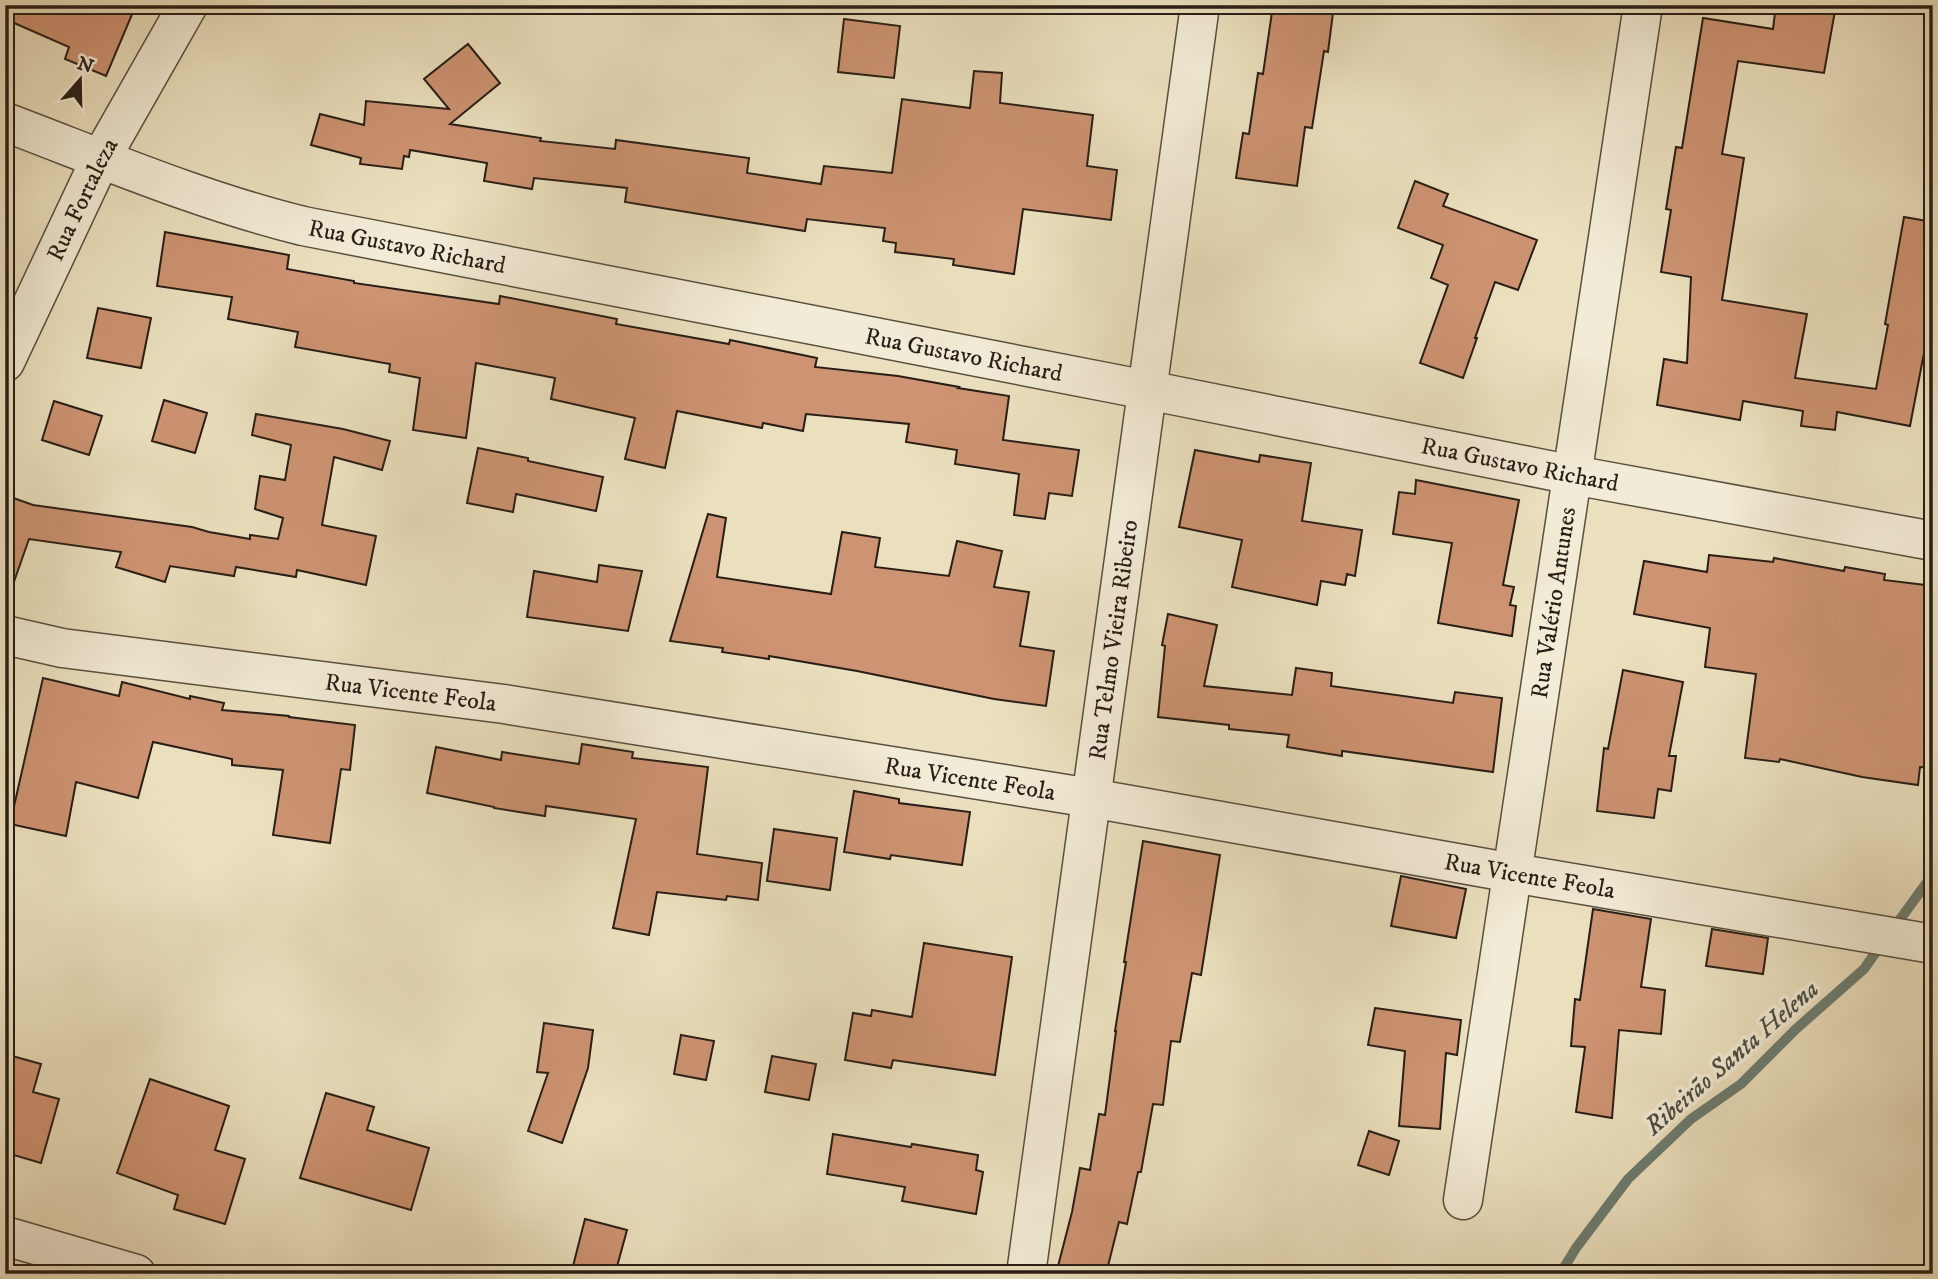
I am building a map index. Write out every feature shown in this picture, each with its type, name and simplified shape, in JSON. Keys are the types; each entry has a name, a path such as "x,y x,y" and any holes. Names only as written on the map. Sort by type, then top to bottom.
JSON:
{"street":[{"name":"Rua Fortaleza","path":"5,362 101,158 188,5"},
{"name":"Rua Telmo Vieira Ribeiro","path":"1026,1274 1200,5"},
{"name":"Rua Valério Antunes","path":"1463,1200 1643,5"},
{"name":"Rua Gustavo Richard","path":"5,122 210,199 303,226 1573,475 1933,541"},
{"name":"Rua Vicente Feola","path":"5,635 62,648 504,704 1091,798 1922,942"},
{"path":"5,1236 136,1274"}],"building":[{"path":"5,5 136,5 106,76 65,59 69,47 5,19"},
{"path":"1273,5 1334,5 1328,52 1324,51 1312,128 1305,127 1297,186 1236,178 1243,133 1249,134 1258,73 1263,74"},
{"path":"1776,5 1836,5 1824,73 1738,61 1722,154 1744,158 1722,300 1807,314 1795,378 1876,389 1904,217 1933,222 1933,306 1910,426 1837,412 1835,430 1801,426 1803,411 1743,401 1740,420 1657,405 1664,359 1687,363 1691,277 1661,272 1671,210 1666,209 1676,147 1682,148 1703,18 1773,29"},
{"path":"844,19 900,26 894,78 838,72"},
{"path":"468,44 500,83 450,124 541,138 540,141 615,149 616,140 749,158 747,173 821,184 824,166 892,173 902,99 970,108 974,71 1002,73 1000,103 1093,115 1087,166 1117,170 1111,220 1023,209 1014,274 953,265 954,259 895,252 896,243 883,241 885,228 807,219 805,231 625,202 627,188 534,178 532,189 484,181 487,163 410,150 409,157 404,156 402,169 360,164 361,158 311,145 320,114 364,125 366,101 449,109 424,79"},
{"path":"1415,181 1448,194 1443,206 1537,240 1518,290 1495,282 1463,378 1420,363 1448,285 1431,278 1443,245 1398,228"},
{"path":"165,232 289,255 287,269 354,283 499,304 500,296 617,319 616,324 729,344 730,340 817,358 815,367 898,376 1009,396 1003,440 1079,450 1072,496 1049,493 1045,519 1014,515 1019,474 955,464 957,450 906,442 909,424 806,414 803,431 763,423 762,428 677,411 665,468 625,459 635,418 551,399 555,378 476,363 466,438 413,430 420,378 389,372 390,364 295,347 298,332 228,319 232,297 157,286"},
{"path":"98,308 151,318 141,368 87,358"},
{"path":"164,400 207,413 195,453 152,441"},
{"path":"54,401 102,416 89,455 42,440"},
{"path":"256,414 343,429 390,441 382,470 334,457 322,525 376,536 366,585 297,570 296,577 236,567 234,576 170,566 165,582 116,567 121,552 29,539 10,593 5,592 5,495 33,505 192,527 250,539 250,535 278,539 283,518 255,509 260,476 285,480 291,445 252,435"},
{"path":"478,448 603,477 596,511 516,494 513,512 467,503"},
{"path":"1195,450 1259,462 1260,455 1311,463 1302,521 1362,530 1355,576 1347,574 1345,585 1321,581 1317,605 1232,587 1242,540 1179,527"},
{"path":"1416,480 1519,500 1503,585 1514,587 1510,605 1516,606 1512,636 1438,623 1452,543 1393,534 1399,492 1415,494"},
{"path":"708,514 726,518 717,577 831,594 842,532 880,538 875,567 949,576 957,541 1002,551 994,587 1029,592 1020,646 1054,651 1046,706 994,699 857,671 769,656 769,659 722,652 723,648 670,641"},
{"path":"1709,555 1773,562 1774,558 1844,571 1845,567 1885,574 1884,580 1933,586 1933,768 1920,767 1918,785 1862,777 1780,759 1779,762 1745,758 1756,674 1705,667 1710,628 1634,614 1644,561 1707,572"},
{"path":"599,565 642,571 628,631 527,617 534,571 597,582"},
{"path":"1168,614 1217,625 1204,686 1292,695 1296,668 1332,673 1331,686 1453,703 1455,692 1502,698 1493,772 1342,751 1342,756 1287,747 1289,735 1229,729 1229,725 1158,717 1165,646 1162,645"},
{"path":"1623,670 1683,682 1669,756 1676,756 1671,791 1658,789 1654,818 1597,811 1604,748 1608,749"},
{"path":"43,678 119,696 122,682 190,699 190,696 224,703 222,710 355,725 350,770 341,769 330,843 273,835 283,770 232,765 232,759 153,742 138,798 76,782 66,836 10,824"},
{"path":"582,744 633,752 632,758 708,767 697,854 762,863 758,900 727,896 726,900 657,892 649,935 613,928 636,819 546,806 545,816 427,793 436,747 501,760 502,752 579,764"},
{"path":"854,791 899,799 899,803 970,812 962,865 891,855 890,859 844,852"},
{"path":"774,829 837,838 830,890 767,881"},
{"path":"1143,841 1220,855 1201,975 1192,973 1180,1042 1171,1041 1163,1105 1153,1104 1141,1172 1138,1172 1127,1224 1119,1222 1106,1274 1056,1274 1080,1168 1090,1170 1099,1114 1105,1115 1124,962"},
{"path":"1401,876 1466,889 1456,938 1391,926"},
{"path":"1593,909 1651,919 1641,987 1665,990 1661,1034 1619,1030 1612,1118 1576,1112 1585,1047 1571,1046 1575,999 1580,1000"},
{"path":"1712,929 1768,938 1763,974 1706,966"},
{"path":"924,943 1012,957 995,1075 893,1060 891,1068 845,1060 853,1013 871,1016 872,1010 912,1017"},
{"path":"1375,1008 1461,1020 1457,1055 1446,1053 1440,1129 1399,1126 1405,1051 1368,1045"},
{"path":"544,1023 593,1030 588,1068 562,1143 528,1131 548,1073 537,1072"},
{"path":"681,1035 714,1041 706,1080 674,1074"},
{"path":"5,1054 41,1064 33,1092 59,1099 41,1163 14,1155 14,1158 5,1157"},
{"path":"772,1056 816,1064 809,1100 765,1092"},
{"path":"150,1079 229,1106 215,1150 245,1159 225,1224 174,1209 178,1195 117,1173"},
{"path":"326,1093 374,1107 367,1130 429,1148 411,1210 300,1178"},
{"path":"1369,1131 1399,1141 1389,1175 1358,1165"},
{"path":"833,1134 978,1155 976,1170 983,1172 976,1214 902,1201 905,1187 827,1174"},
{"path":"585,1219 627,1230 615,1274 571,1274"}],"waterway":[{"name":"Ribeirão Santa Helena","path":"1893,929 1933,874"},
{"name":"Ribeirão Santa Helena","path":"1560,1274 1576,1248 1628,1179 1691,1119 1741,1084 1796,1029 1864,969 1883,942"}]}
